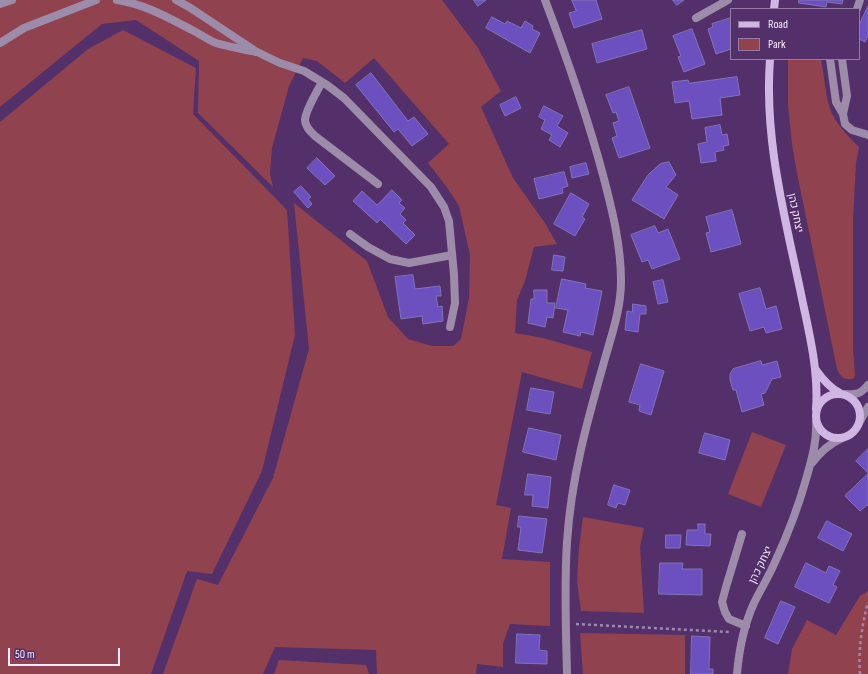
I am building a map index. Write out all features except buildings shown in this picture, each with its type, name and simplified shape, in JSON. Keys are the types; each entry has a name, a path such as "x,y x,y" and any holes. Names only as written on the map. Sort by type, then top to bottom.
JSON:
{"street":[{"path":"0,4 12,0"},
{"path":"0,43 24,28 96,0"},
{"path":"117,0 148,8 215,42 257,52"},
{"path":"176,0 257,52 304,72 322,82 344,98 431,187 444,207 449,221 455,303 450,327"},
{"path":"545,0 587,118 600,162 614,223 621,273 621,293 616,320 587,423 572,494 565,565 567,674"},
{"path":"696,18 728,0"},
{"name":"יצחק כהן","path":"770,60 768,93 773,153 779,192 816,370 816,409"},
{"path":"830,60 836,102 843,114 845,124 852,130 868,135"},
{"path":"842,60 847,96 843,114"},
{"path":"322,82 308,110 305,120 308,127 315,136 378,184"},
{"path":"350,234 368,247 390,259 409,262 452,255"},
{"name":"יצחק כהן","path":"816,370 826,384 843,394"},
{"path":"867,409 858,427 852,434 842,438 827,435 820,430 816,422 816,409 824,398 832,394 854,395 862,391 868,385"},
{"path":"843,394 853,399 858,406 860,423"},
{"name":"יצחק כהן","path":"737,674 740,648 754,603 775,563 798,505 810,466 816,439 816,422"},
{"name":"יצחק כהן","path":"810,466 826,447 842,438"},
{"path":"742,534 722,602 729,619 745,629"}],"path":[{"path":"860,674 860,641 868,602"},
{"path":"566,624 745,629"}],"green space":[{"path":"0,0 442,0 478,48 501,91 481,107 513,178 545,223 557,244 534,247 525,281 517,300 515,333 543,338 592,352 582,389 522,372 496,505 511,508 502,559 550,562 550,626 510,624 503,644 503,667 477,664 476,674 377,674 376,650 275,647 263,674 163,674 197,579 218,585 273,478 309,349 294,203 367,261 388,317 408,339 432,346 453,346 461,339 469,298 470,255 459,206 428,163 449,144 374,58 345,83 317,61 303,58 289,86 272,148 270,174 273,187 198,113 199,61 136,20 102,24 0,107"},
{"path":"123,30 196,68 193,114 287,210 295,335 262,471 212,574 187,571 151,674 0,674 0,122 88,49"},
{"path":"788,60 821,60 832,114 841,128 859,147 856,163 853,220 853,348 855,375 853,379 843,377 837,369 796,168 788,105"},
{"path":"752,432 786,445 761,507 728,494"},
{"path":"583,517 644,528 640,547 644,613 581,611 577,582"},
{"path":"868,591 868,674 788,674 792,649 807,620 836,635 860,596"},
{"path":"580,633 685,635 685,674 583,674"},
{"path":"279,660 366,665 369,674 274,674"}]}
